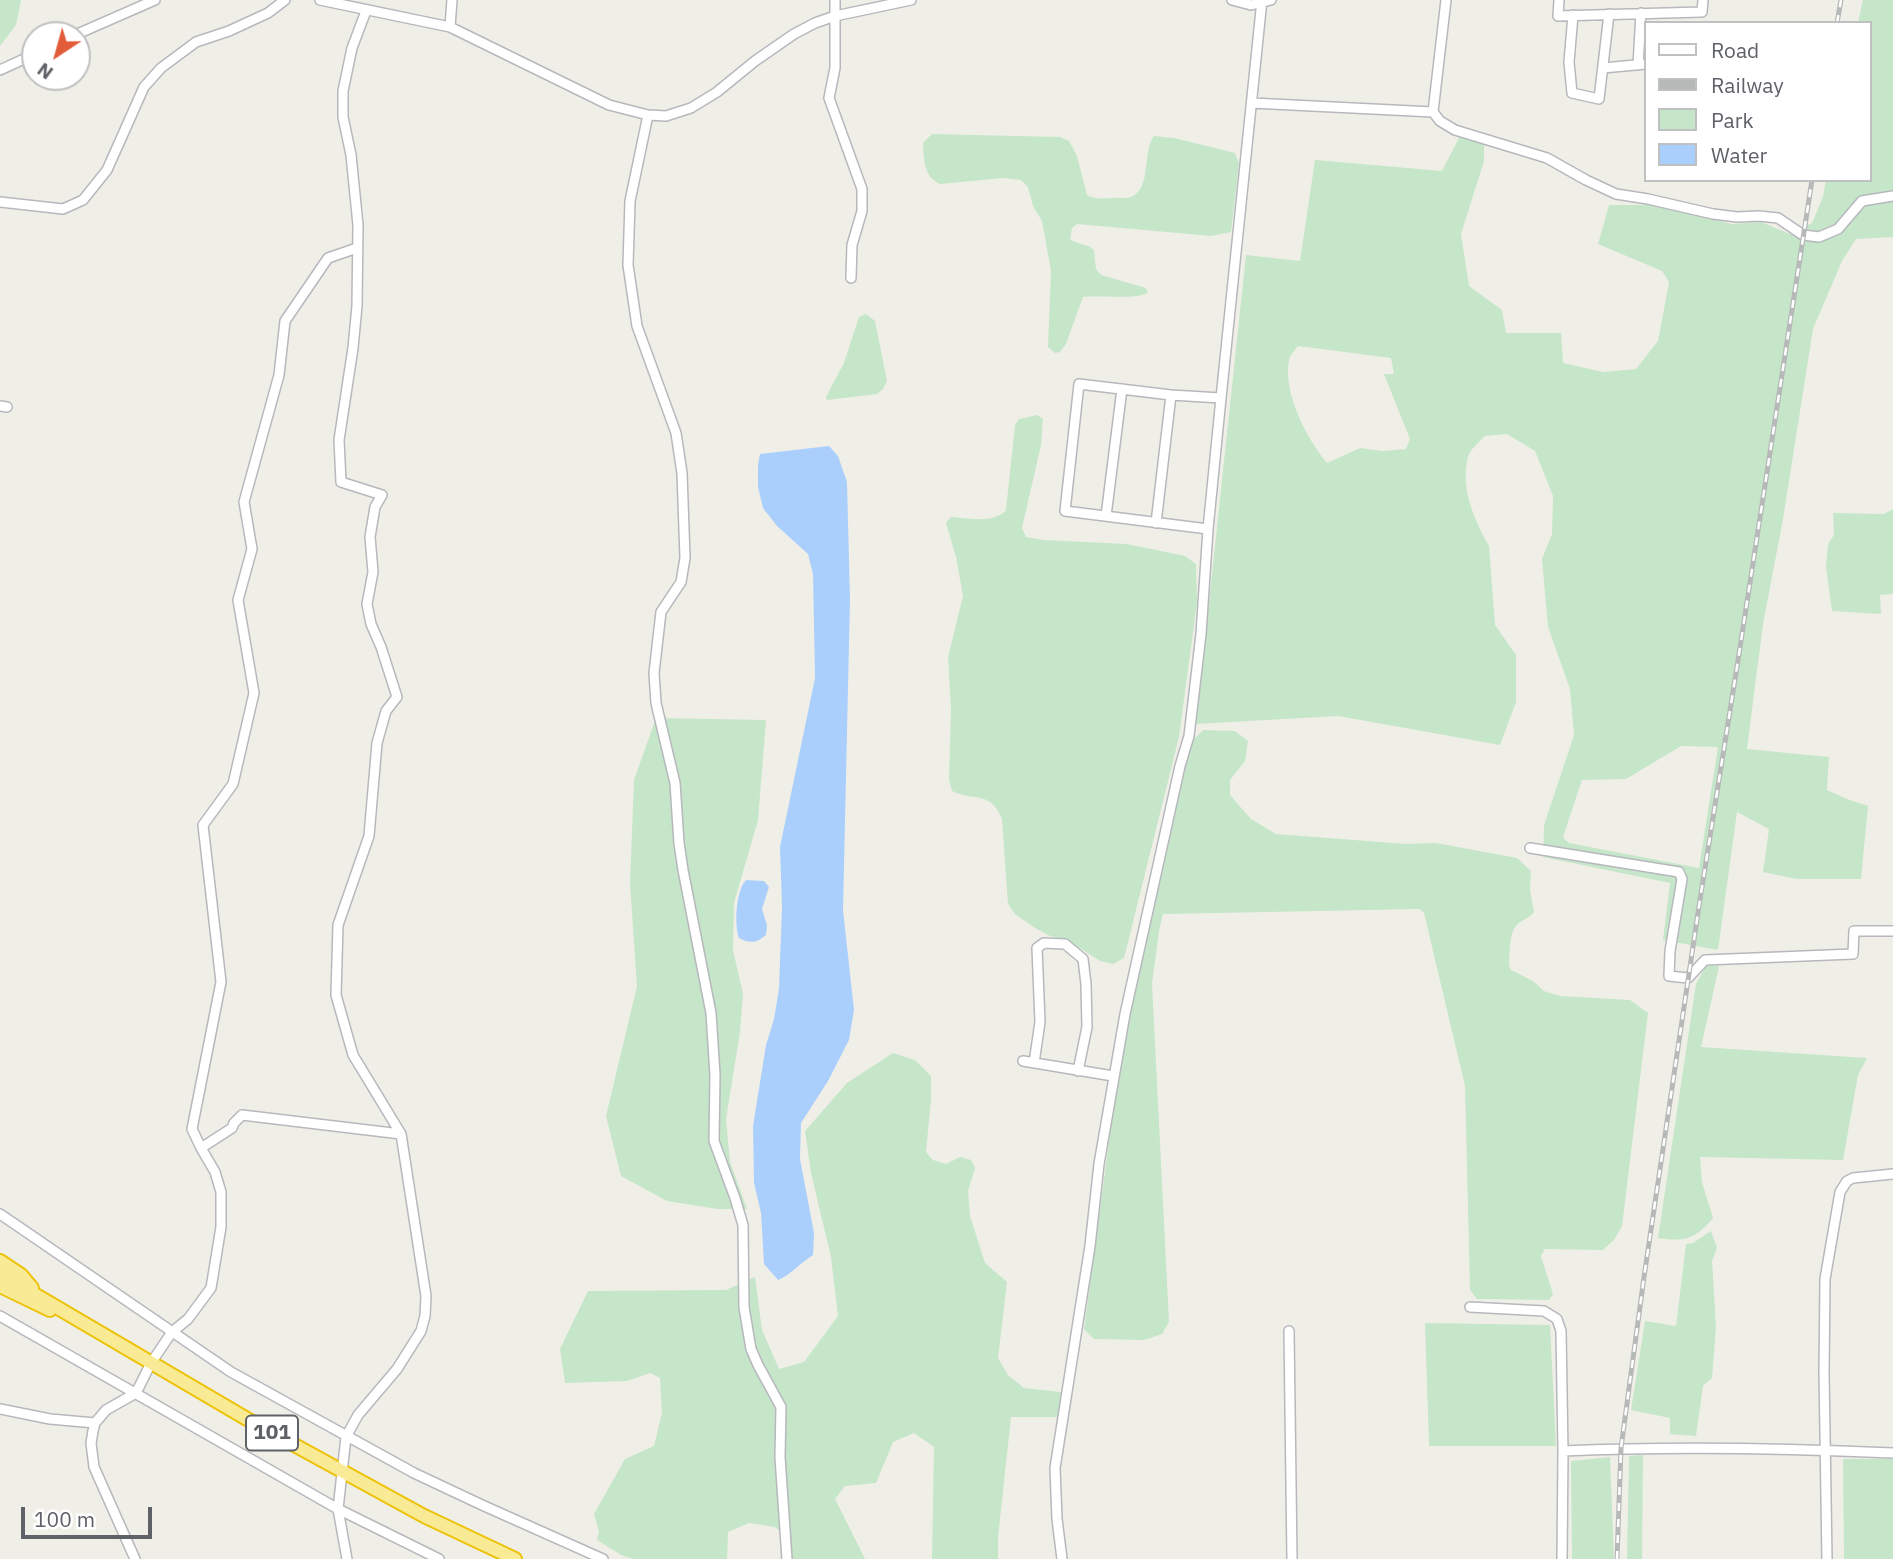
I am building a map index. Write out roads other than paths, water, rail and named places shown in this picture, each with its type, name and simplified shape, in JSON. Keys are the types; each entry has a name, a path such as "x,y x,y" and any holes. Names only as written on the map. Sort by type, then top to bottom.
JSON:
{"highway":[{"path":"0,1261 21,1275 36,1294"},
{"name":"101","path":"0,1273 247,1419 424,1516 515,1559"},
{"path":"0,1286 116,1342"}],"street":[{"path":"91,28 155,0"},
{"path":"0,202 63,209 83,200 107,170 144,87 161,68 195,42 229,32 268,13 285,0"},
{"path":"320,0 450,27 609,106 648,115 666,116 691,108 717,92 755,61 815,23 835,16 911,0"},
{"path":"450,27 452,0"},
{"path":"835,0 835,68 829,99 862,189 862,211 852,245 851,278"},
{"path":"1062,1559 1055,1498 1055,1468 1090,1246 1099,1164 1113,1076 1162,846 1189,737 1201,634 1221,398 1265,1 1251,5 1232,0"},
{"path":"1433,113 1446,0"},
{"path":"1559,0 1558,16 1642,13 1678,18 1702,12"},
{"path":"1700,21 1703,0"},
{"path":"347,1559 338,1509 346,1437 358,1415 397,1370 421,1331 426,1296 401,1134 353,1055 336,995 338,925 369,836 377,743 386,711 397,697 371,624 367,604 373,572 370,537 375,507 382,495 341,482 339,440 357,306 358,225 351,155 343,117 343,91 352,48 366,11"},
{"path":"1603,68 1642,65 1642,13"},
{"path":"1573,15 1569,62 1572,93 1599,99 1609,14"},
{"path":"0,70 21,60"},
{"path":"1252,103 1433,113 1455,130 1547,158 1616,194 1713,214 1779,218 1803,235 1819,237 1838,229 1862,201 1893,197"},
{"path":"648,115 630,201 628,265 637,326 676,433 682,474 685,558 681,582 662,612 654,673 656,703 675,783 683,870 710,1013 715,1075 714,1141 743,1225 744,1307 747,1328 751,1349 781,1407 780,1457 787,1559"},
{"path":"135,1559 94,1467 92,1443 95,1423 106,1410 136,1393 151,1363 173,1332 188,1319 211,1288 218,1257 220,1192 215,1172 192,1129 221,982 203,825 233,784 254,693 238,600 252,549 244,502 279,375 285,321 328,258 357,248"},
{"path":"1208,529 1065,511 1079,384 1221,398"},
{"path":"1106,516 1122,389"},
{"path":"1156,523 1171,395"},
{"path":"1530,848 1679,872 1682,879 1670,951 1669,976 1688,978 1705,960 1853,954 1854,932 1893,931"},
{"path":"1034,1063 1040,1022 1037,948 1044,943 1065,944 1083,959 1086,984 1087,1027 1078,1070"},
{"path":"1023,1061 1113,1076"},
{"path":"201,1149 232,1128 242,1115 401,1134"},
{"path":"1827,1559 1825,1279 1843,1186 1853,1178 1893,1174"},
{"path":"0,1214 231,1372 414,1472 482,1506 603,1559"},
{"path":"1470,1307 1544,1311 1557,1319 1560,1331 1563,1451 1562,1559"},
{"path":"0,1316 338,1509 439,1559"},
{"path":"1289,1331 1292,1559"},
{"path":"0,1409 50,1419 95,1423"},
{"path":"1563,1451 1621,1448 1893,1453"}],"water":[{"path":"829,446 838,456 847,482 850,599 843,910 854,1010 849,1040 828,1081 801,1123 800,1159 814,1233 813,1255 778,1280 764,1264 761,1213 754,1183 753,1126 766,1045 779,989 782,907 780,847 815,678 813,574 808,554 777,526 763,508 758,487 758,465 760,454"},
{"path":"746,880 764,881 769,887 762,909 767,925 766,935 753,942 739,938 737,925 738,899"}],"railway":[{"path":"1837,21 1841,0"},
{"path":"1617,1559 1621,1448 1644,1277 1812,182"}]}
